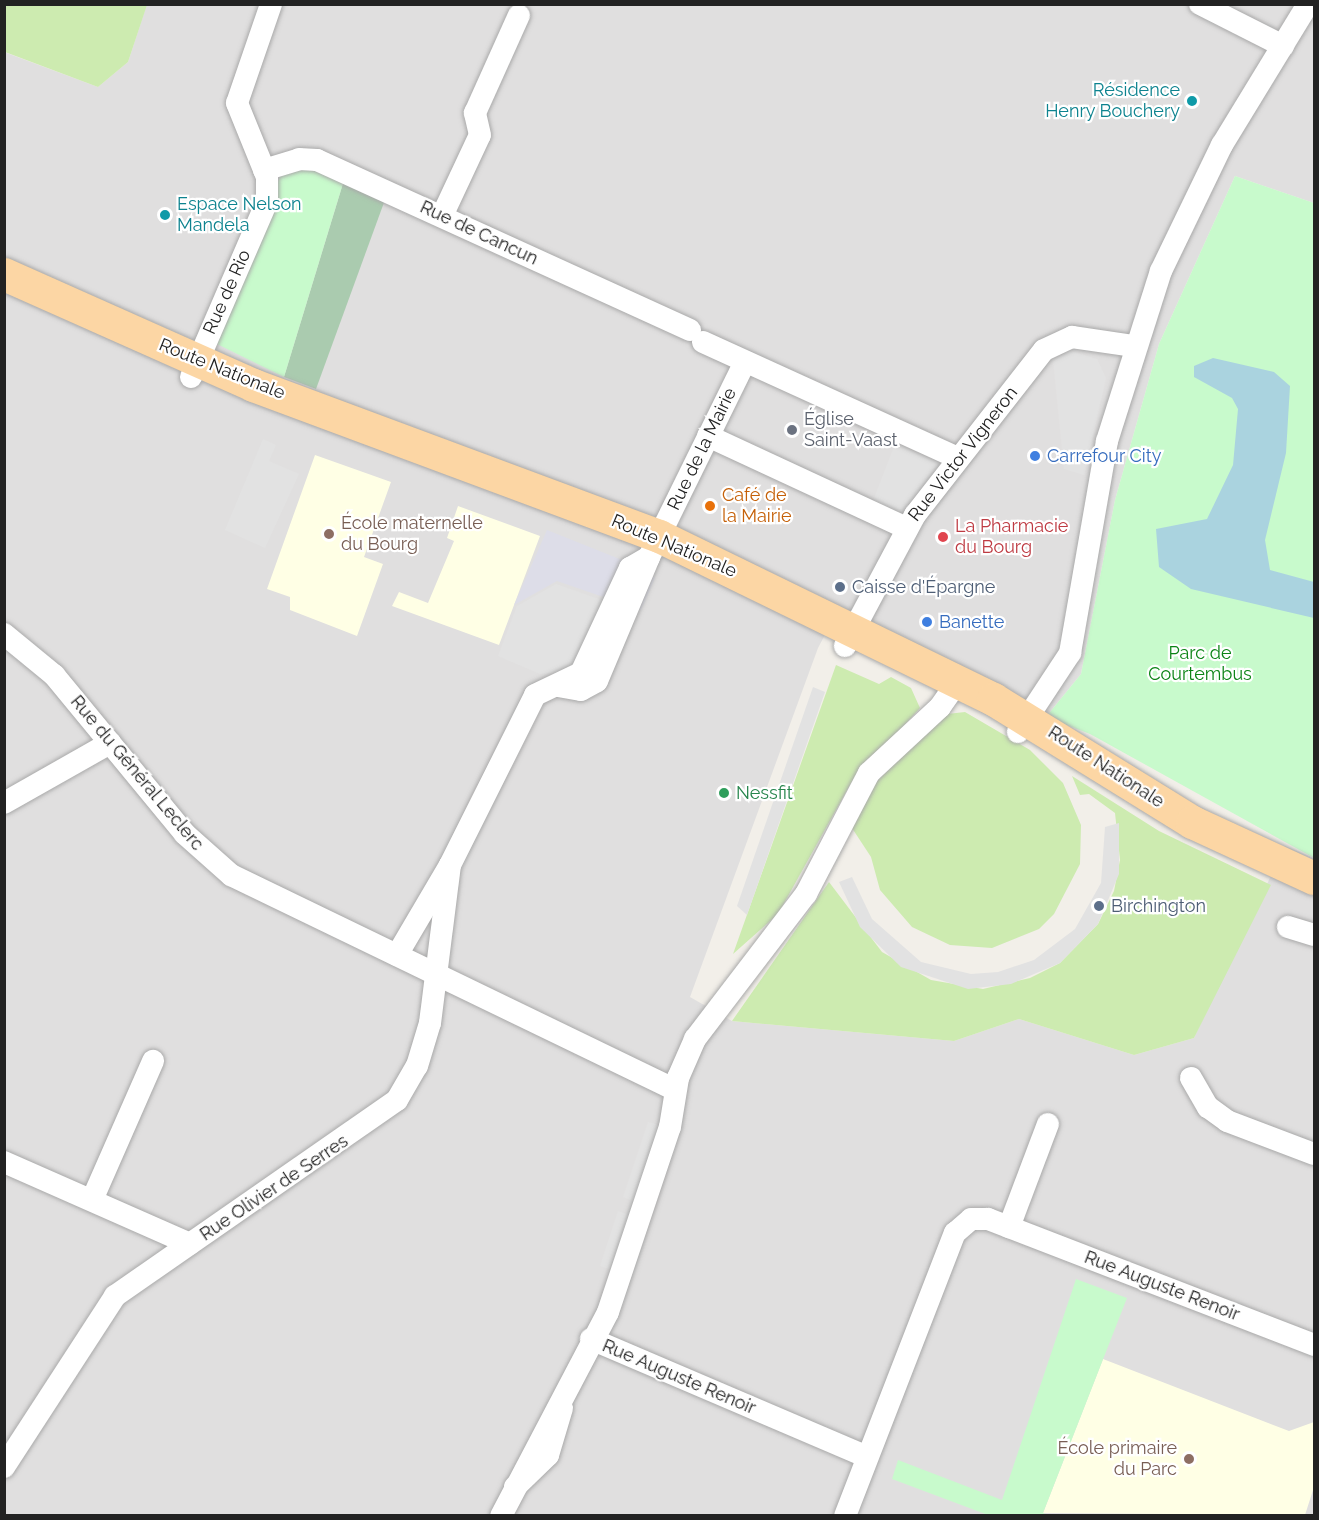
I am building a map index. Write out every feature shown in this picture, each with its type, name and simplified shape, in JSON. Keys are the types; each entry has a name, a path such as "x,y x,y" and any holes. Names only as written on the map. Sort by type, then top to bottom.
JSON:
{"main road":[{"name":"Route Nationale","path":"4,274 194,369"},
{"name":"Route Nationale","path":"4,299 372,431 654,547 954,688 1199,826 1314,878"},
{"name":"Route Nationale","path":"1023,725 1171,826 1314,894"}],"street":[{"name":"Rue de Rio","path":"194,369 267,201 264,170 237,103 271,4"},
{"path":"1200,4 1283,46"},
{"path":"1023,725 1070,653 1098,479 1134,346 1196,193 1308,4"},
{"path":"442,216 480,135 475,113 519,15"},
{"name":"Rue de Cancun","path":"264,170 299,159 317,160 442,216 696,336 745,362 958,458"},
{"name":"Rue Victor Vigneron","path":"849,638 906,528 958,458 1051,344 1083,336 1134,346"},
{"name":"Rue de la Mairie","path":"551,684 580,690 597,681 654,547 745,362"},
{"path":"708,436 906,528"},
{"name":"Rue du Général Leclerc","path":"4,634 41,661 185,834 231,875 397,955 439,979 675,1090"},
{"name":"Rue Olivier de Serres","path":"397,955 450,865 535,695 551,684"},
{"path":"500,1514 591,1339 608,1312 673,1116 675,1090 695,1039 806,894 869,773 954,688"},
{"path":"4,803 110,743"},
{"name":"Rue Olivier de Serres","path":"4,1467 108,1303 190,1244 389,1110 417,1066 439,979 450,865"},
{"path":"1288,927 1314,935"},
{"path":"92,1200 153,1061"},
{"path":"1191,1078 1217,1115 1314,1154"},
{"path":"1009,1227 1048,1124"},
{"path":"4,1162 190,1244"},
{"name":"Rue Auguste Renoir","path":"845,1515 959,1227 980,1218 1009,1227 1314,1345"},
{"name":"Rue Auguste Renoir","path":"591,1339 867,1457"}],"shaded area":[{"path":"147,4 1314,5 1314,203 1235,176 1159,344 1115,500 1081,674 1046,717 837,612 818,648 690,997 732,1021 954,1041 1019,1019 1134,1055 1194,1038 1285,846 1314,858 1314,1515 5,1515 4,52 98,87 128,62"},
{"path":"344,180 386,197 316,389 284,377"},
{"path":"1071,351 1097,359 1106,378 1084,475 1064,469 1053,360"},
{"path":"263,439 276,445 269,461 299,474 265,548 225,530"},
{"path":"895,444 939,463 902,514 873,501"},
{"name":"École maternelle du Bourg","path":"315,455 391,482 364,557 383,564 357,636 290,610 290,597 267,589"},
{"path":"458,506 540,536 499,645 392,606 399,592 428,603 454,541 447,538"},
{"path":"547,530 647,570 655,578 641,610 557,581 514,605"},
{"path":"556,584 610,603 577,671 540,674 498,656 517,606"},
{"path":"813,687 825,692 747,915 737,906"},
{"name":"Birchington","path":"1119,823 1119,874 1098,924 1060,963 1011,984 968,989 901,967 860,927 839,882 852,877 872,919 921,962 971,974 998,972 1034,960 1075,929 1101,883 1105,827"},
{"path":"648,1122 662,1126 636,1202 623,1197"},
{"path":"618,1211 631,1216 613,1270 600,1266"},
{"name":"École primaire du Parc","path":"1103,1359 1289,1431 1314,1422 1314,1487 1305,1515 1043,1513"}],"green space":[{"path":"4,5 147,5 128,62 98,87 5,52"},
{"path":"310,166 344,180 284,377 215,343 281,174"},
{"name":"Parc de Courtembus","path":"1235,176 1314,203 1314,858 1090,734 1046,717 1081,674 1115,500 1159,344"},
{"path":"836,665 879,684 891,677 911,688 920,708 851,783 778,914 733,954"},
{"path":"965,712 1030,750 1063,783 1081,825 1080,864 1054,914 1039,929 992,948 950,945 912,927 880,890 871,857 850,825 873,785 947,714"},
{"path":"1072,776 1159,831 1271,885 1194,1038 1134,1055 1019,1019 954,1041 732,1021 829,882 882,952 931,980 983,989 1030,978 1060,963 1098,924 1114,891 1120,860 1115,813 1089,794 1080,795"},
{"path":"1076,1279 1127,1298 1043,1513 1048,1515 988,1515 892,1479 898,1460 1002,1500"}],"water":[{"path":"1213,358 1274,372 1290,386 1286,453 1265,540 1270,570 1314,582 1314,618 1191,589 1159,567 1156,529 1207,519 1233,465 1238,409 1232,398 1194,377 1194,366"}],"place":[{"name":"Résidence Henry Bouchery","path":"1192,101"},
{"name":"Espace Nelson Mandela","path":"165,215"},
{"name":"Église Saint-Vaast","path":"792,430"},
{"name":"Carrefour City","path":"1035,456"},
{"name":"Café de la Mairie","path":"710,506"},
{"name":"École maternelle du Bourg","path":"329,534"},
{"name":"La Pharmacie du Bourg","path":"943,537"},
{"name":"Caisse d'Épargne","path":"840,587"},
{"name":"Banette","path":"927,622"},
{"name":"Nessfit","path":"724,793"},
{"name":"Birchington","path":"1099,906"},
{"name":"École primaire du Parc","path":"1189,1459"}]}
